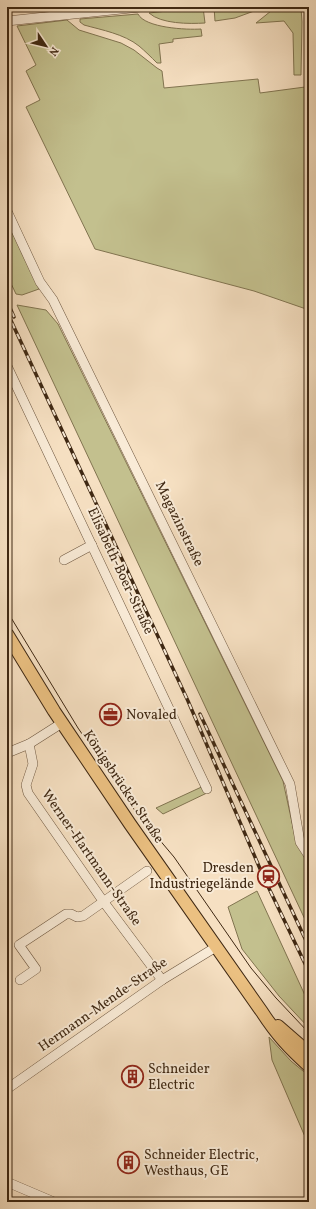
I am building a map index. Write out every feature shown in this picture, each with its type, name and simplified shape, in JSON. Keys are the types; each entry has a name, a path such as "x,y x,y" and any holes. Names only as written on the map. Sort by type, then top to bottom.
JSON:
{"main road":[{"name":"Königsbrücker Straße","path":"7,634 62,723 130,824 275,1032 309,1066"},
{"name":"Königsbrücker Straße","path":"262,1012 309,1052"}],"street":[{"path":"7,22 140,7"},
{"name":"Magazinstraße","path":"7,211 40,282 58,309 290,784 300,842 309,856"},
{"name":"Elisabeth-Boer-Straße","path":"7,366 207,789"},
{"path":"64,560 92,545"},
{"path":"7,753 29,744 62,723"},
{"name":"Werner-Hartmann-Straße","path":"29,744 33,764 26,785 28,793 103,901 162,980"},
{"path":"20,980 36,969 19,945 66,914 71,914 77,917 83,916 147,871"},
{"name":"Hermann-Mende-Straße","path":"7,1089 162,980 216,947"},
{"path":"7,1182 54,1202"}],"shaded area":[{"path":"203,7 205,23 168,21 154,17 149,13"},
{"path":"214,7 265,7 235,18 215,21"},
{"path":"276,7 301,7 301,75 294,75 293,33 284,21 256,23"},
{"path":"138,14 142,19 157,25 186,29 201,29 202,36 173,39 173,42 159,44 161,63 157,63 139,46 127,38 84,25 80,22 80,19"},
{"path":"67,20 79,30 121,43 134,50 162,71 164,88 258,79 260,93 305,87 309,80 309,310 254,291 95,249 26,107 40,100 26,71 36,65 17,26"},
{"path":"7,221 39,289 22,295 16,294 7,275"},
{"path":"17,305 46,310 58,324 283,781 296,841 309,864 309,928"},
{"path":"208,784 211,791 163,814 156,808"},
{"path":"257,891 309,1004 309,1028 279,996 242,949 228,907"},
{"path":"269,1037 291,1061 309,1076 309,1146 272,1060"}],"tram line":[{"path":"7,611 78,728 136,812 174,857 251,968 276,998 309,1033"}],"railway":[{"path":"7,301 14,317"},
{"path":"7,312 188,701 264,878 309,972"},
{"path":"200,714 309,947"}],"place":[{"name":"Novaled","path":"110,715"},
{"name":"Dresden Industriegelände","path":"269,876"},
{"name":"Schneider Electric","path":"133,1077"},
{"name":"Schneider Electric, Westhaus, GE","path":"129,1163"}]}
